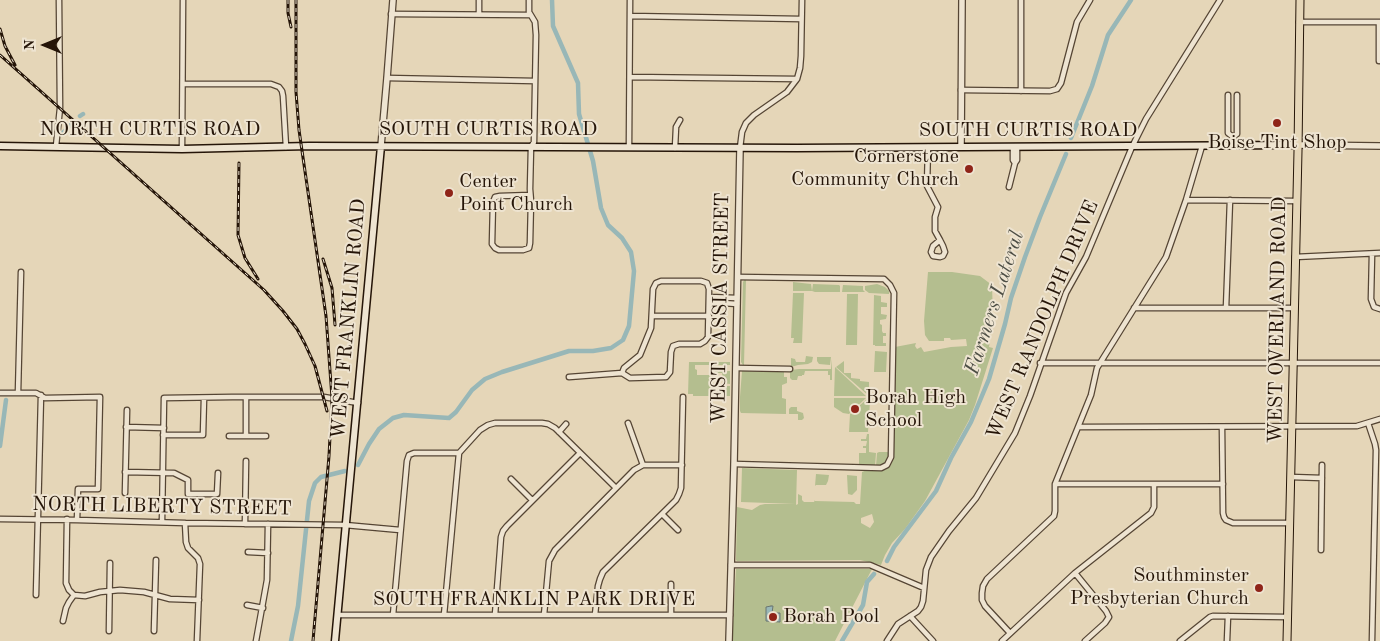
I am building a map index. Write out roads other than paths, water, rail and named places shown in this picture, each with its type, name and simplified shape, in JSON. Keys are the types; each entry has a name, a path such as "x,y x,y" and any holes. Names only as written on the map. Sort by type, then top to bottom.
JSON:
{"main road":[{"name":"WEST OVERLAND ROAD","path":"1287,641 1300,0"},
{"name":"SOUTH CURTIS ROAD","path":"301,146 740,148 1298,145"},
{"name":"NORTH CURTIS ROAD","path":"0,146 182,149 301,146"},
{"name":"WEST FRANKLIN ROAD","path":"336,641 380,146"}],"street":[{"path":"56,146 60,108 59,0"},
{"path":"182,149 183,0"},
{"name":"WEST FRANKLIN ROAD","path":"380,146 393,0"},
{"path":"479,0 479,14"},
{"path":"529,0 530,15 535,22 534,142 531,147 530,243 529,248 523,250 499,250 495,248 492,244 493,202 495,197 530,195"},
{"path":"629,147 630,0"},
{"path":"630,77 797,79 801,56 802,0"},
{"path":"961,147 962,0"},
{"path":"1020,91 1021,0"},
{"path":"961,90 1050,91 1057,89 1077,22 1090,0"},
{"name":"WEST RANDOLPH DRIVE","path":"887,641 898,624 921,607 926,570 931,557 976,498 1015,433 1066,293 1086,257 1132,147 1146,119 1220,0"},
{"path":"391,14 530,15"},
{"path":"630,16 802,19"},
{"path":"1299,22 1380,22 1379,61"},
{"path":"387,78 535,81"},
{"name":"WEST CASSIA STREET","path":"729,641 740,148 742,132 746,123 754,115 787,92 797,79"},
{"path":"183,84 271,84 279,87 283,96 286,147"},
{"path":"1228,95 1228,133 1233,137"},
{"path":"1233,146 1233,137 1237,134 1237,95"},
{"path":"675,148 676,127 680,120"},
{"name":"SOUTH CURTIS ROAD","path":"1298,145 1380,146"},
{"path":"1010,633 985,606 982,600 983,586 987,578 1054,516 1055,484 1091,395 1097,368 1166,256 1186,200 1202,146"},
{"path":"928,147 927,186 938,207 935,217 935,232 940,240"},
{"path":"1008,187 1017,160 1015,147"},
{"path":"1186,200 1297,201"},
{"path":"1226,308 1230,200"},
{"path":"1296,257 1380,253"},
{"path":"1372,254 1371,299 1374,307 1380,309"},
{"path":"18,393 21,272"},
{"path":"734,464 881,468 888,465 891,457 894,293 890,285 884,279 738,276"},
{"path":"569,377 622,372 630,378 666,377 670,372 673,346 679,344 700,344 708,337 709,300 707,283 701,281 661,281 656,283 653,289 651,328 640,355 624,368 622,372"},
{"path":"709,300 737,301"},
{"path":"1134,308 1294,308"},
{"path":"652,316 708,316"},
{"path":"1040,363 1380,363"},
{"path":"736,368 790,369"},
{"path":"0,393 36,393 45,398 100,398 98,489 78,489 77,520"},
{"path":"36,595 40,395"},
{"path":"246,397 246,436"},
{"path":"162,522 164,398 324,397 358,403"},
{"path":"595,615 598,586 603,572 676,500 679,494 682,465 683,397"},
{"path":"164,435 203,435 204,398"},
{"path":"125,493 127,410"},
{"path":"1079,427 1357,426 1380,419"},
{"path":"444,615 459,453 480,430 496,423 548,424 559,432 616,488"},
{"path":"628,423 643,465"},
{"path":"1368,423 1376,444 1372,641"},
{"path":"559,432 566,424"},
{"path":"126,427 164,428"},
{"path":"1222,427 1223,513 1226,520 1233,522 1290,523"},
{"path":"229,436 266,436"},
{"path":"495,615 504,531 580,452"},
{"path":"393,615 400,530 409,456 414,453 459,453"},
{"path":"245,524 246,461"},
{"path":"544,615 549,561 555,550 634,470 643,465 682,465"},
{"path":"1321,550 1322,465"},
{"path":"125,472 174,473 188,480 188,494 218,494 218,473"},
{"path":"1291,477 1322,478"},
{"path":"511,479 532,500"},
{"path":"1055,484 1222,484"},
{"path":"1002,641 1075,573 1151,513 1154,507 1154,485"},
{"path":"662,514 678,530"},
{"name":"NORTH LIBERTY STREET","path":"0,519 345,525 400,530"},
{"path":"67,520 66,583 74,595 85,596 110,590 132,590 170,599 199,600"},
{"path":"185,523 188,548 198,558 200,564 197,641"},
{"path":"256,641 263,608 268,553 268,524"},
{"path":"248,552 268,553"},
{"path":"154,631 156,560"},
{"path":"109,631 110,563"},
{"path":"731,565 870,565 924,588"},
{"path":"1075,573 1109,617 1086,641"},
{"path":"671,584 671,615"},
{"path":"63,621 66,608 74,595"},
{"path":"247,605 263,608"},
{"name":"SOUTH FRANKLIN PARK DRIVE","path":"338,615 730,615"},
{"path":"910,616 933,641"},
{"path":"1227,641 1228,616"},
{"path":"1180,641 1210,617 1288,617"}],"water":[{"name":"Borah Pool","path":"773,606 772,613 780,613 780,622 766,621 766,607"}],"waterway":[{"path":"358,465 379,429 393,418 404,415 449,418 456,412 472,390 485,379 569,351 593,351 611,348 623,340 629,326 634,271 631,252 622,238 608,225 601,208 593,161 579,114 578,83 553,26 552,0"},
{"name":"Farmers Lateral","path":"1071,138 1092,86 1108,35 1131,0"},
{"path":"62,134 72,123"},
{"name":"Farmers Lateral","path":"887,561 894,547 936,491 951,458 971,422 989,379 1011,298 1025,257 1066,154"},
{"path":"0,446 6,400"},
{"path":"291,641 298,606 309,501 315,483 321,477 345,471"},
{"name":"Farmers Lateral","path":"842,641 863,605 867,582 874,574"}],"railway":[{"path":"288,0 291,27"},
{"path":"296,0 296,92 299,130 326,316 332,398 329,456 313,641"},
{"path":"0,29 5,46 15,65"},
{"path":"0,55 264,290 297,329 305,344 315,366 327,411"},
{"path":"239,163 238,235 245,258 258,279"},
{"path":"323,259 332,288 335,325"}],"place":[{"name":"Boise Tint Shop","path":"1277,123"},
{"name":"Cornerstone Community Church","path":"969,169"},
{"name":"Center Point Church","path":"449,193"},
{"name":"Borah High School","path":"855,409"},
{"name":"Southminster Presbyterian Church","path":"1259,588"},
{"name":"Borah Pool","path":"773,617"}]}
